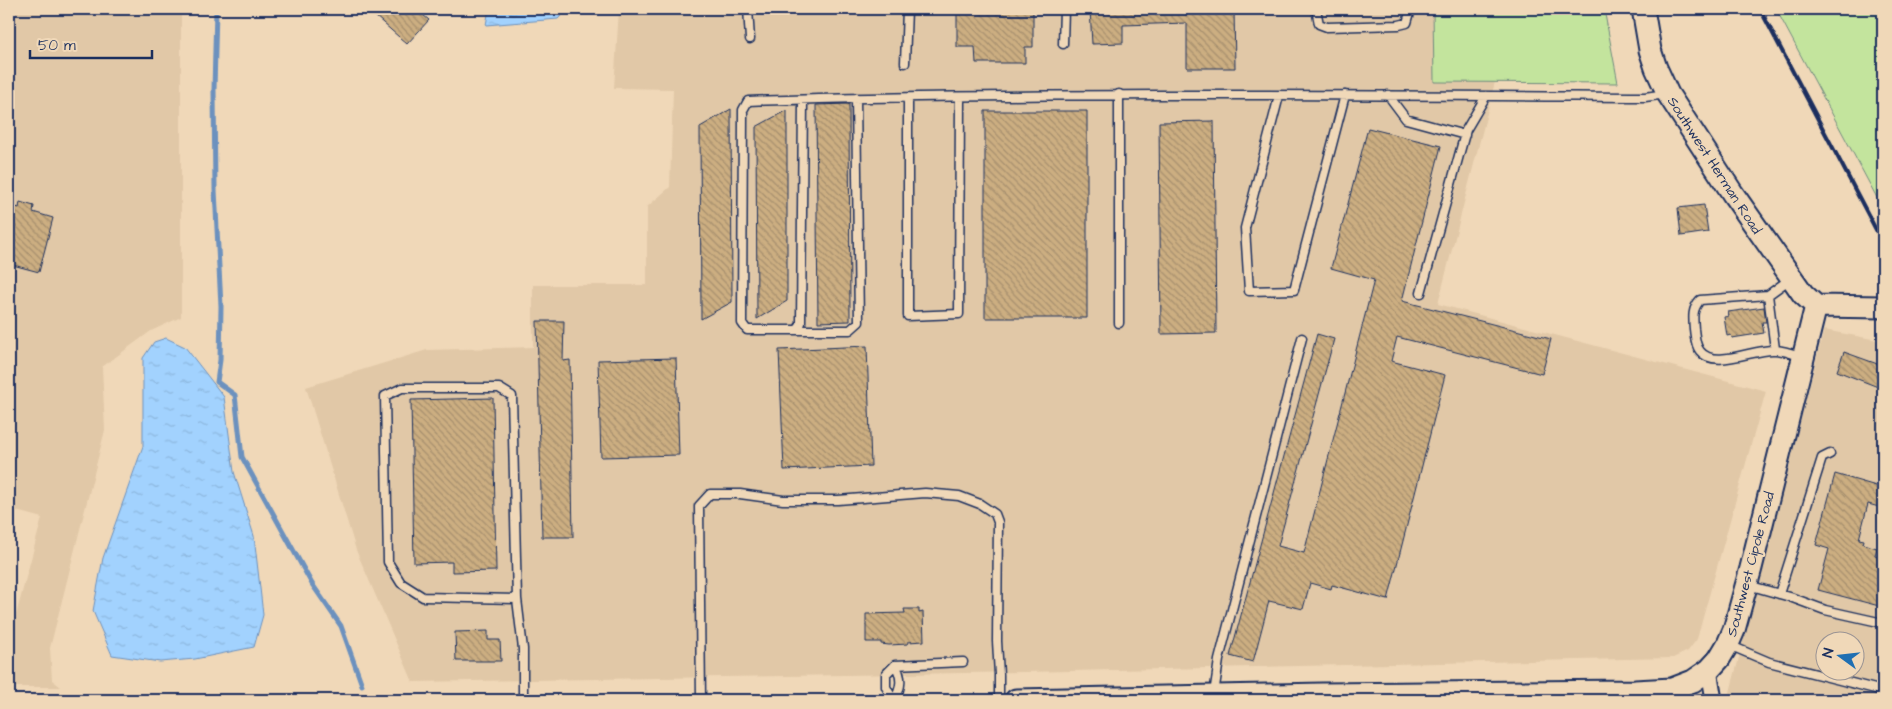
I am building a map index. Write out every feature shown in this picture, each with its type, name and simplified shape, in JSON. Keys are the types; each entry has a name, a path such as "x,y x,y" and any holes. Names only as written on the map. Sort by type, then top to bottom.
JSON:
{"street":[{"name":"Southwest Herman Road","path":"1643,9 1650,50 1668,94 1733,194 1803,294 1816,306"},
{"path":"1816,306 1883,308"},
{"name":"Southwest Cipole Road","path":"1016,700 1102,700 1213,696 1458,696 1658,690 1672,689 1693,681 1709,670 1719,659 1734,630 1816,306"},
{"path":"1709,670 1714,700"}],"lane":[{"path":"748,9 750,39"},
{"path":"905,64 907,9"},
{"path":"1063,44 1064,9"},
{"path":"1316,9 1316,17 1319,24 1327,27 1399,25 1407,23 1410,9"},
{"path":"856,98 859,322 850,330 747,330 742,323 743,110 748,101 856,98 1119,94 1645,97 1668,94"},
{"path":"1119,94 1119,323"},
{"path":"1279,96 1245,228 1249,291 1294,290 1345,95"},
{"path":"1388,95 1406,120 1465,135"},
{"path":"1421,293 1465,135 1486,96"},
{"path":"908,98 908,316 959,314 960,97"},
{"path":"798,330 801,323 803,100"},
{"path":"1792,278 1768,295 1700,300 1692,314 1696,343 1700,352 1708,357 1720,359 1775,349 1803,357"},
{"path":"1768,295 1775,349"},
{"path":"1213,696 1219,660 1302,338"},
{"path":"517,600 423,597 401,583 388,562 385,396 402,388 499,388 512,396 517,600 523,650 524,700"},
{"path":"1779,594 1822,458 1830,454"},
{"path":"701,700 699,506 710,494 740,494 783,500 838,500 925,493 959,496 980,504 995,514 998,522 997,641 999,700"},
{"path":"1746,584 1825,610 1883,624"},
{"path":"1728,644 1769,662 1883,691"},
{"path":"894,700 886,687 886,674 895,665 963,662"},
{"path":"894,700 901,686 901,673 895,665"}],"shaded area":[{"path":"9,9 181,9 181,317 151,331 102,367 105,430 50,648 52,680 61,687 9,687 9,641 42,518 9,509"},
{"path":"619,9 1433,9 1435,82 1495,82 1438,304 1766,391 1697,639 1688,651 1673,658 1024,672 413,682 356,550 306,387 427,350 533,347 533,285 647,285 647,207 670,187 673,89 614,88"},
{"path":"1824,330 1883,341 1883,700 1728,700"}],"green space":[{"path":"1433,9 1604,9 1618,83 1434,82"},
{"path":"1776,9 1883,9 1883,209"}],"water":[{"path":"489,9 567,9 558,19 486,25"},
{"path":"166,338 185,347 224,397 234,472 254,536 263,615 254,647 195,659 160,662 112,655 93,611 103,558 143,446 143,358 154,342"}],"building":[{"path":"367,9 416,9 429,20 407,44"},
{"path":"957,9 1033,9 1033,47 1025,47 1025,63 976,63 975,47 957,47"},
{"path":"1090,9 1234,9 1235,68 1187,68 1187,23 1123,25 1123,43 1092,44"},
{"path":"849,104 850,321 818,322 816,105"},
{"path":"731,109 732,302 701,319 700,127"},
{"path":"787,110 787,301 757,319 756,127"},
{"path":"985,111 1087,111 1087,318 985,318"},
{"path":"1214,121 1216,333 1161,334 1159,122"},
{"path":"1368,128 1441,146 1402,301 1551,339 1542,374 1397,337 1391,361 1445,375 1388,600 1332,585 1331,589 1310,583 1303,609 1269,601 1253,662 1230,656 1317,334 1334,339 1278,546 1304,553 1374,280 1331,268"},
{"path":"20,202 34,206 33,212 53,218 39,272 9,264 9,205 19,208"},
{"path":"1704,205 1708,232 1681,236 1678,208"},
{"path":"1764,307 1766,322 1762,322 1764,333 1732,338 1731,335 1727,336 1724,317 1729,316 1728,312"},
{"path":"537,321 564,321 563,361 570,360 573,537 542,537"},
{"path":"867,346 871,466 784,470 779,350"},
{"path":"1844,352 1883,366 1883,373 1878,387 1837,371"},
{"path":"676,358 679,455 601,457 598,360"},
{"path":"493,398 496,571 452,572 452,562 414,563 411,400"},
{"path":"1835,474 1883,488 1883,508 1868,504 1859,539 1864,540 1863,544 1877,548 1875,555 1883,557 1883,607 1818,590 1829,549 1816,545"},
{"path":"904,609 919,609 919,613 923,612 924,641 889,645 881,644 881,642 866,642 866,614 905,613"},
{"path":"488,631 488,640 500,640 501,661 456,661 455,632"}],"waterway":[{"path":"216,9 214,90 215,190 221,306 220,360 217,382 235,395 242,457 312,584 341,626 362,685"}],"railway":[{"path":"1760,9 1883,243"}]}
